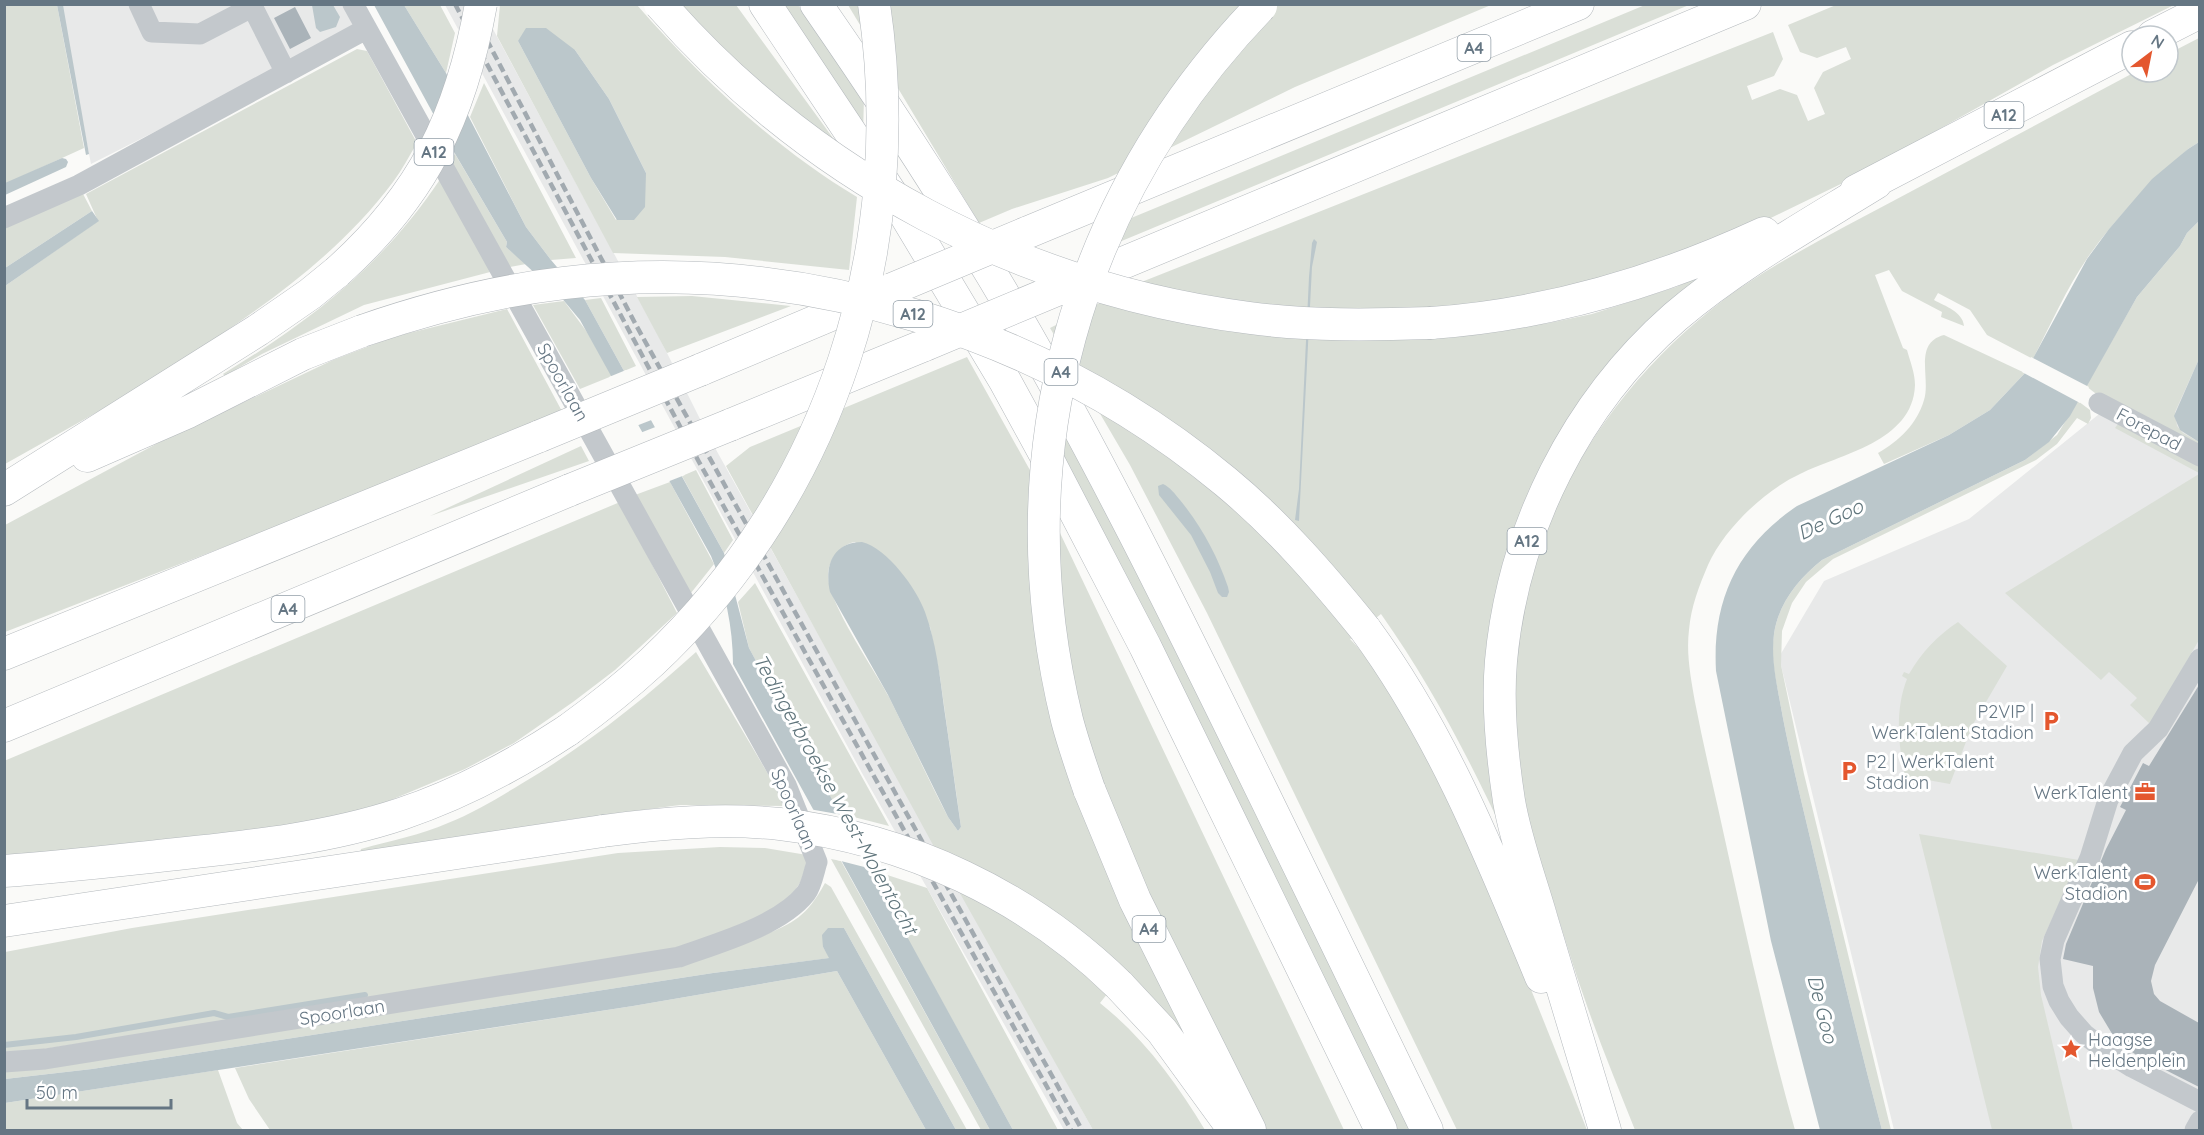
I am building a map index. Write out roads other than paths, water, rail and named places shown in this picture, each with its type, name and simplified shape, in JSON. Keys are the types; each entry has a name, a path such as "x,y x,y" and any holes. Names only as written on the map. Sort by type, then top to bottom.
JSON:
{"highway":[{"name":"A12","path":"4,491 242,341 337,272 371,240 391,217 434,153 455,108 466,77 482,4"},
{"name":"A12","path":"660,4 733,80 820,151 900,202 955,231 1053,272 1115,291 1204,311 1300,323 1431,323 1497,315 1560,303 1660,275 1728,250 1876,183 2120,53"},
{"name":"A12","path":"765,4 906,216 1005,381 1145,646 1380,1129"},
{"path":"816,4 958,219 1082,434 1160,583 1427,1131"},
{"path":"4,871 272,843 368,824 434,802 497,773 568,730 653,661 716,592 773,512 798,469 828,403 848,350 873,250 879,209 884,126 881,61 874,4"},
{"name":"A4","path":"4,654 700,370 1578,4"},
{"name":"A4","path":"4,726 1745,4"},
{"name":"A4","path":"1250,1131 1135,900 1089,789 1068,721 1053,651 1044,544 1046,476 1054,408 1079,305 1097,256 1133,176 1184,97 1218,53 1262,5"},
{"path":"2176,24 2199,12"},
{"name":"A12","path":"1604,1131 1524,861 1510,804 1503,752 1500,689 1507,621 1517,570 1535,516 1560,463 1597,404 1636,355 1673,319 1713,287 1876,183"},
{"name":"A12","path":"4,491 188,412 303,354 362,331 432,308 498,293 566,283 636,278 720,280 800,289 853,299 933,320 1009,349 1117,404 1154,427 1226,482 1257,509 1322,577 1365,629 1420,712 1457,781 1507,895 1604,1131"},
{"path":"4,921 603,831 693,822 778,824 837,833 892,847 968,878 1020,908 1073,944 1119,985 1162,1031 1234,1131"},
{"path":"4,876 44,868"}],"street":[{"path":"139,4 152,32 200,34 252,6 286,73"},
{"name":"Spoorlaan","path":"4,1062 92,1052 679,957 735,937 779,916 807,892 817,862 786,785 353,4"},
{"path":"4,218 79,185 366,29"},
{"name":"Forepad","path":"2104,411 2199,456"},
{"path":"2199,659 2158,729 2131,756 2108,800 2090,859 2054,940 2050,959 2053,986 2059,1001 2084,1034 2132,1067 2199,1102"},
{"path":"272,843 277,881"},
{"path":"2195,1131 2199,1121"}],"water":[{"path":"57,5 63,5 89,154 86,155"},
{"path":"312,5 333,5 340,17 336,27 320,32 316,28"},
{"path":"374,5 404,5 446,73 526,227 585,300 724,553 749,648 1013,1130 990,1130 733,664 732,637 727,609 711,556 580,320 560,296 506,247 507,242 454,152"},
{"path":"526,28 546,28 575,50 609,99 646,173 645,207 634,220 617,220 591,178 518,41"},
{"name":"De Goo","path":"2199,142 2199,221 2137,297 2070,416 2049,442 2025,460 1822,560 1798,583 1780,612 1774,634 1773,651 1785,728 1882,1130 1820,1130 1771,941 1716,671 1716,645 1724,598 1744,557 1776,522 1797,506 1949,435 1990,410 2025,373 2087,259 2109,229 2152,179"},
{"path":"62,158 68,162 66,167 5,195 5,183"},
{"path":"92,211 99,221 5,286 5,268"},
{"path":"1314,239 1317,242 1312,267 1299,521 1295,520 1299,489 1309,277"},
{"path":"2199,359 2199,442 2180,430 2174,416"},
{"path":"1163,484 1180,500 1208,542 1228,587 1227,597 1222,597 1218,593 1191,535 1159,495 1158,486"},
{"path":"862,542 881,552 900,571 915,592 929,623 941,683 961,827 958,831 948,817 888,695 830,592 828,573 833,557 844,546"},
{"path":"828,928 844,928 956,1130 926,1130 837,971 633,1006 5,1103 5,1079 92,1069 713,973 829,958 823,947 822,935"}],"waterway":[{"path":"4,1045 76,1037 214,1013 228,1017 365,995"}],"railway":[{"path":"455,4 699,462 1071,1130"},
{"path":"468,4 636,325 1082,1130"}],"place":[{"name":"P2VIP | WerkTalent Stadion","path":"2051,721"},
{"name":"P2 | WerkTalent Stadion","path":"1849,771"},
{"name":"WerkTalent","path":"2145,792"},
{"name":"WerkTalent Stadion","path":"2145,882"},
{"name":"Haagse Heldenplein","path":"2071,1049"}],"water label":[{"name":"Tedingerbroekse West-Molentocht","path":"836,794"}]}
